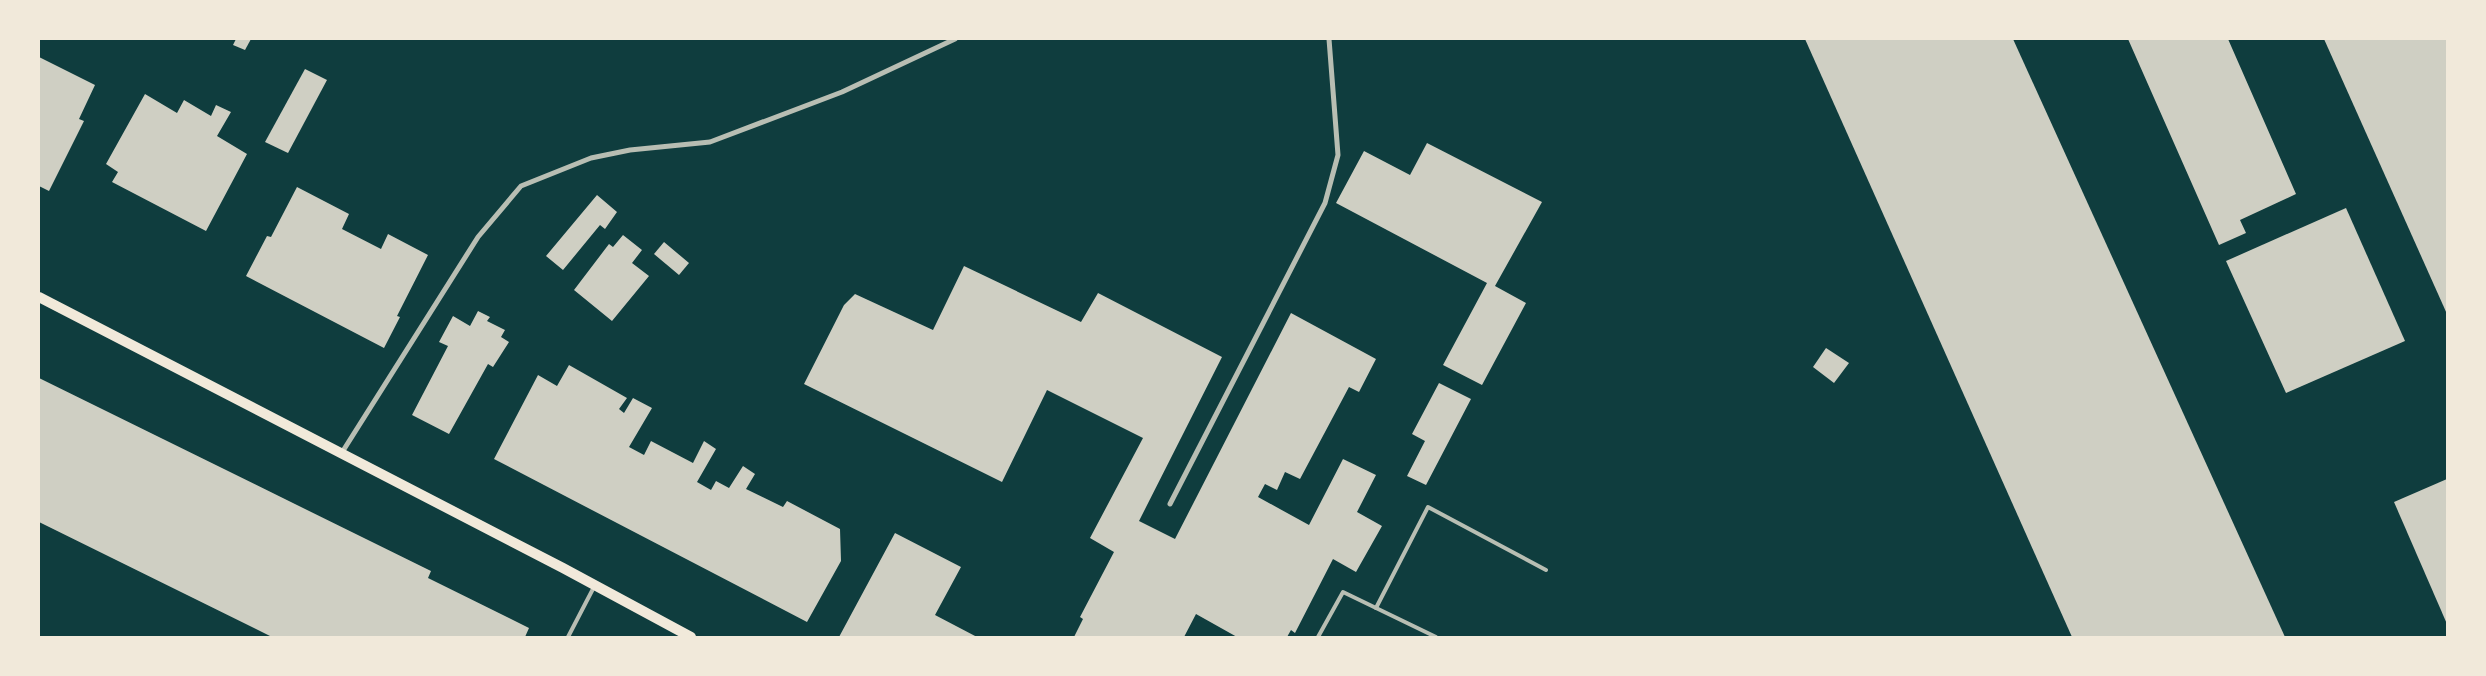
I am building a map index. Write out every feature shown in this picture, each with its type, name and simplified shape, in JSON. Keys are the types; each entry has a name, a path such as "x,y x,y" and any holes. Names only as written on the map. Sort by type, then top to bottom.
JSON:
{"main road":[{"path":"39,297 691,637"}],"street":[{"path":"340,455 478,237 521,186 591,158 630,150 710,142 842,92 955,39"},
{"path":"1170,504 1325,203 1338,155 1329,39"}],"lane":[{"path":"1376,608 1428,507 1546,570"},
{"path":"568,637 595,586"},
{"path":"1318,637 1343,592 1436,637"}],"building":[{"path":"236,39 251,39 245,50 233,45"},
{"path":"1805,39 2013,39 2285,637 2072,637"},
{"path":"2128,39 2228,39 2296,194 2240,220 2246,233 2219,245"},
{"path":"2324,39 2447,39 2447,314"},
{"path":"39,57 95,85 79,119 84,121 49,191 39,186"},
{"path":"305,69 327,80 288,153 265,142"},
{"path":"145,94 177,113 184,100 211,116 216,105 231,112 217,136 247,154 206,231 112,182 118,172 106,164"},
{"path":"1427,143 1542,202 1495,286 1526,303 1482,385 1443,365 1487,283 1336,203 1364,151 1410,175"},
{"path":"297,187 349,214 342,229 381,249 388,234 428,255 397,316 400,317 384,348 246,276 267,236 271,237"},
{"path":"597,195 617,212 605,229 600,225 563,270 546,256"},
{"path":"2346,208 2405,341 2286,393 2226,261"},
{"path":"623,235 642,250 632,263 649,276 612,321 574,290 609,244 613,247"},
{"path":"664,242 689,263 679,275 654,254"},
{"path":"964,266 1081,322 1098,293 1222,357 1139,521 1175,539 1291,313 1376,359 1359,392 1349,387 1300,479 1285,472 1277,490 1265,484 1258,497 1309,525 1343,459 1376,475 1357,512 1382,526 1356,572 1333,559 1295,633 1291,630 1287,637 1237,637 1196,614 1184,637 1074,637 1083,619 1080,617 1114,552 1090,538 1143,438 1047,390 1002,482 804,384 844,305 855,294 933,330"},
{"path":"478,311 490,317 487,321 505,330 501,337 509,342 493,367 488,364 449,434 412,415 448,346 439,342 453,316 470,326"},
{"path":"1826,348 1849,363 1834,383 1813,367"},
{"path":"569,365 627,398 619,409 624,413 633,398 652,408 629,447 644,455 651,441 693,463 704,441 716,449 697,482 711,490 716,481 729,488 743,466 755,474 746,489 783,507 787,501 840,529 841,561 807,622 494,459 538,375 557,386"},
{"path":"39,378 431,571 428,578 529,628 525,637 272,637 39,522"},
{"path":"1439,383 1471,399 1426,485 1407,476 1425,441 1412,434"},
{"path":"2447,479 2447,624 2394,502"},
{"path":"895,533 961,567 935,615 977,637 839,637"}]}
